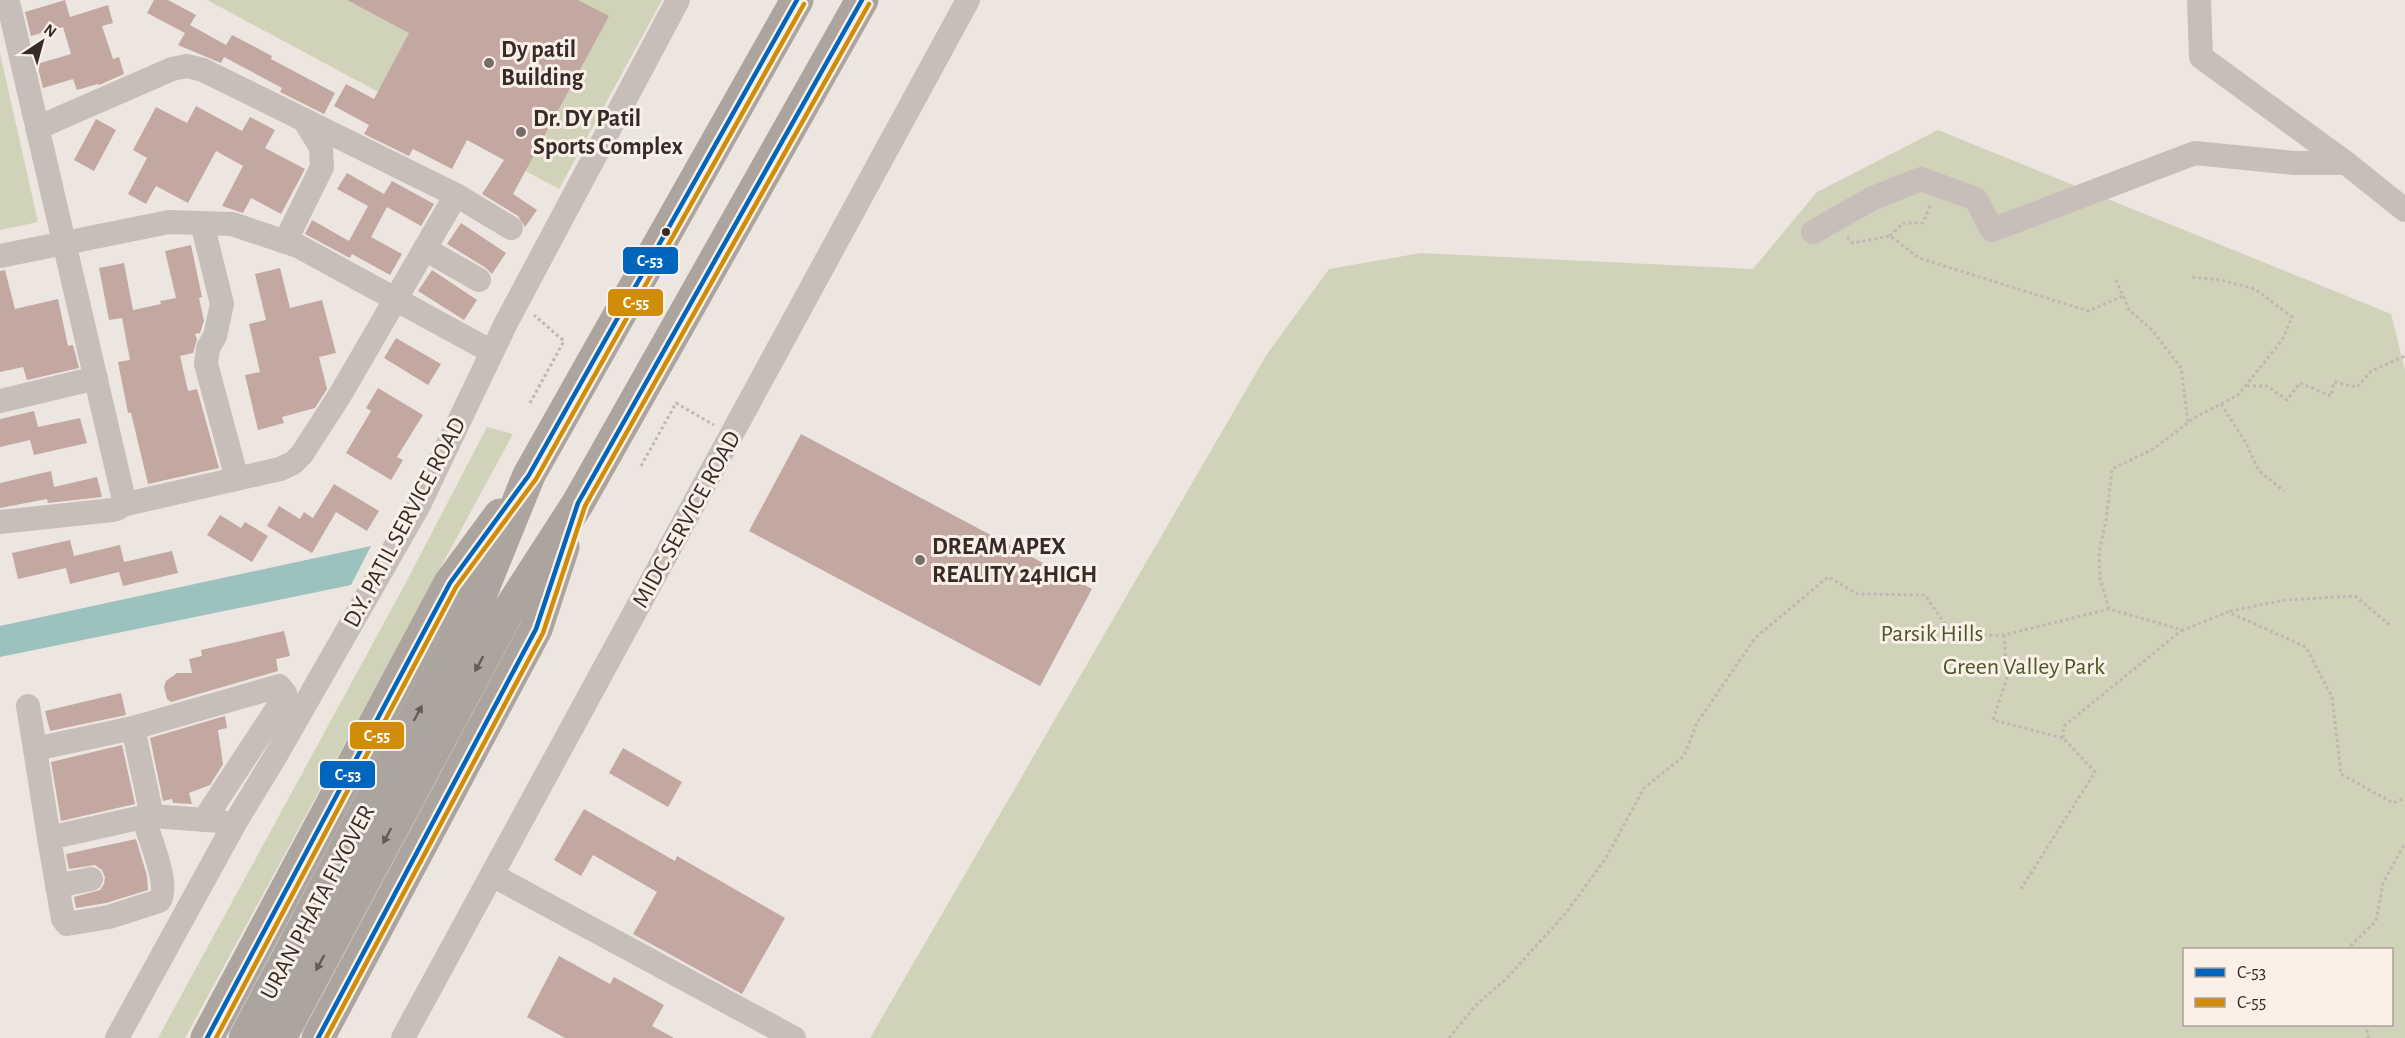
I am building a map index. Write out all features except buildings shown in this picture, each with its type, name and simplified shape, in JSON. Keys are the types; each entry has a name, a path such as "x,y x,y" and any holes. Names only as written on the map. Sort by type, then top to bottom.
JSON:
{"highway":[{"path":"207,1038 450,583 530,475 797,0"},
{"path":"318,1038 536,628 578,503 862,0"},
{"name":"URAN PHATA FLYOVER","path":"280,1038 334,903 479,598 530,475"},
{"name":"URAN PHATA FLYOVER","path":"244,1038 334,903 507,613 578,503"}],"street":[{"name":"D.Y. PATIL SERVICE ROAD","path":"117,1038 235,823 418,505 492,352 678,0"},
{"name":"MIDC SERVICE ROAD","path":"403,1038 968,0"},
{"path":"2199,0 2201,57 2346,163 2405,210"},
{"path":"9,6 123,492 122,505"},
{"path":"37,128 172,69 186,66 203,70 303,118 456,195 511,228"},
{"path":"285,242 322,167 321,147 303,118"},
{"path":"1813,232 1873,198 1921,180 1976,199 1992,230 2195,153 2294,163 2346,163"},
{"path":"0,522 113,510 122,505 280,469 293,463 302,454 350,378 456,195"},
{"path":"0,256 170,222 232,224 298,246 492,352"},
{"path":"202,223 222,304 215,336 208,348 206,364 237,479"},
{"path":"425,249 479,280"},
{"path":"0,401 96,378"},
{"path":"35,749 133,728 279,686 285,693 282,701 204,820"},
{"path":"28,706 57,886 63,919 67,924 109,917 159,902 163,897 164,884 151,865 148,817 133,728"},
{"path":"49,838 148,817 235,823"},
{"path":"492,875 794,1038"},
{"path":"57,886 91,879"}],"path":[{"path":"1853,243 1890,236 1903,223 1923,223 1940,186"},
{"path":"1890,236 1919,258 2088,312 2123,296"},
{"path":"2109,609 2100,579 2100,552 2112,469 2153,449 2187,423 2238,395 2282,340 2292,317 2255,289 2221,280 2190,277"},
{"path":"2116,280 2129,310 2151,330 2181,368 2187,423"},
{"path":"519,302 564,341 530,403"},
{"path":"2247,386 2267,386 2287,400 2300,383 2331,396 2334,382 2357,387 2371,371 2405,356"},
{"path":"641,466 676,404 732,435"},
{"path":"2221,404 2246,443 2259,471 2284,491"},
{"path":"1449,1038 1476,1005 1506,979 1566,913 1606,858 1644,788 1684,756 1697,723 1755,638 1828,577 1858,594 1925,595 1954,637 2004,635 2109,609 2183,630"},
{"path":"2063,738 2064,726 2183,630 2228,612 2285,600 2355,596 2391,626"},
{"path":"2228,612 2306,647 2332,697 2341,774 2393,803 2405,798"},
{"path":"2004,635 2007,678 1993,720 2063,738 2094,772 2021,889"},
{"path":"2348,948 2376,921 2383,883 2405,843"}],"green space":[{"name":"Dr. DY Patil Sports Complex","path":"207,0 662,0 559,189"},
{"path":"0,53 38,222 0,230"},
{"name":"Parsik Hills","path":"1938,130 2391,314 2405,370 2405,1038 870,1038 1267,354 1329,269 1421,253 1753,269 1817,192"},
{"path":"487,427 513,434 185,1038 158,1038 403,588"}],"water":[{"path":"371,546 351,585 0,657 0,626"}],"transit line":[{"name":"C-53","path":"207,1038 450,583 529,475 797,0"},
{"name":"C-53","path":"318,1038 536,629 578,503 862,0"},
{"name":"C-55","path":"216,1038 456,587 536,479 804,4"},
{"name":"C-55","path":"326,1038 543,633 585,506 869,4"}],"place":[{"name":"Dy patil Building","path":"489,63"},
{"name":"Dr. DY Patil Sports Complex","path":"521,132"},
{"name":"DREAM APEX REALITY 24HIGH","path":"920,560"}],"park label":[{"name":"Green Valley Park","path":"2024,666"}]}
